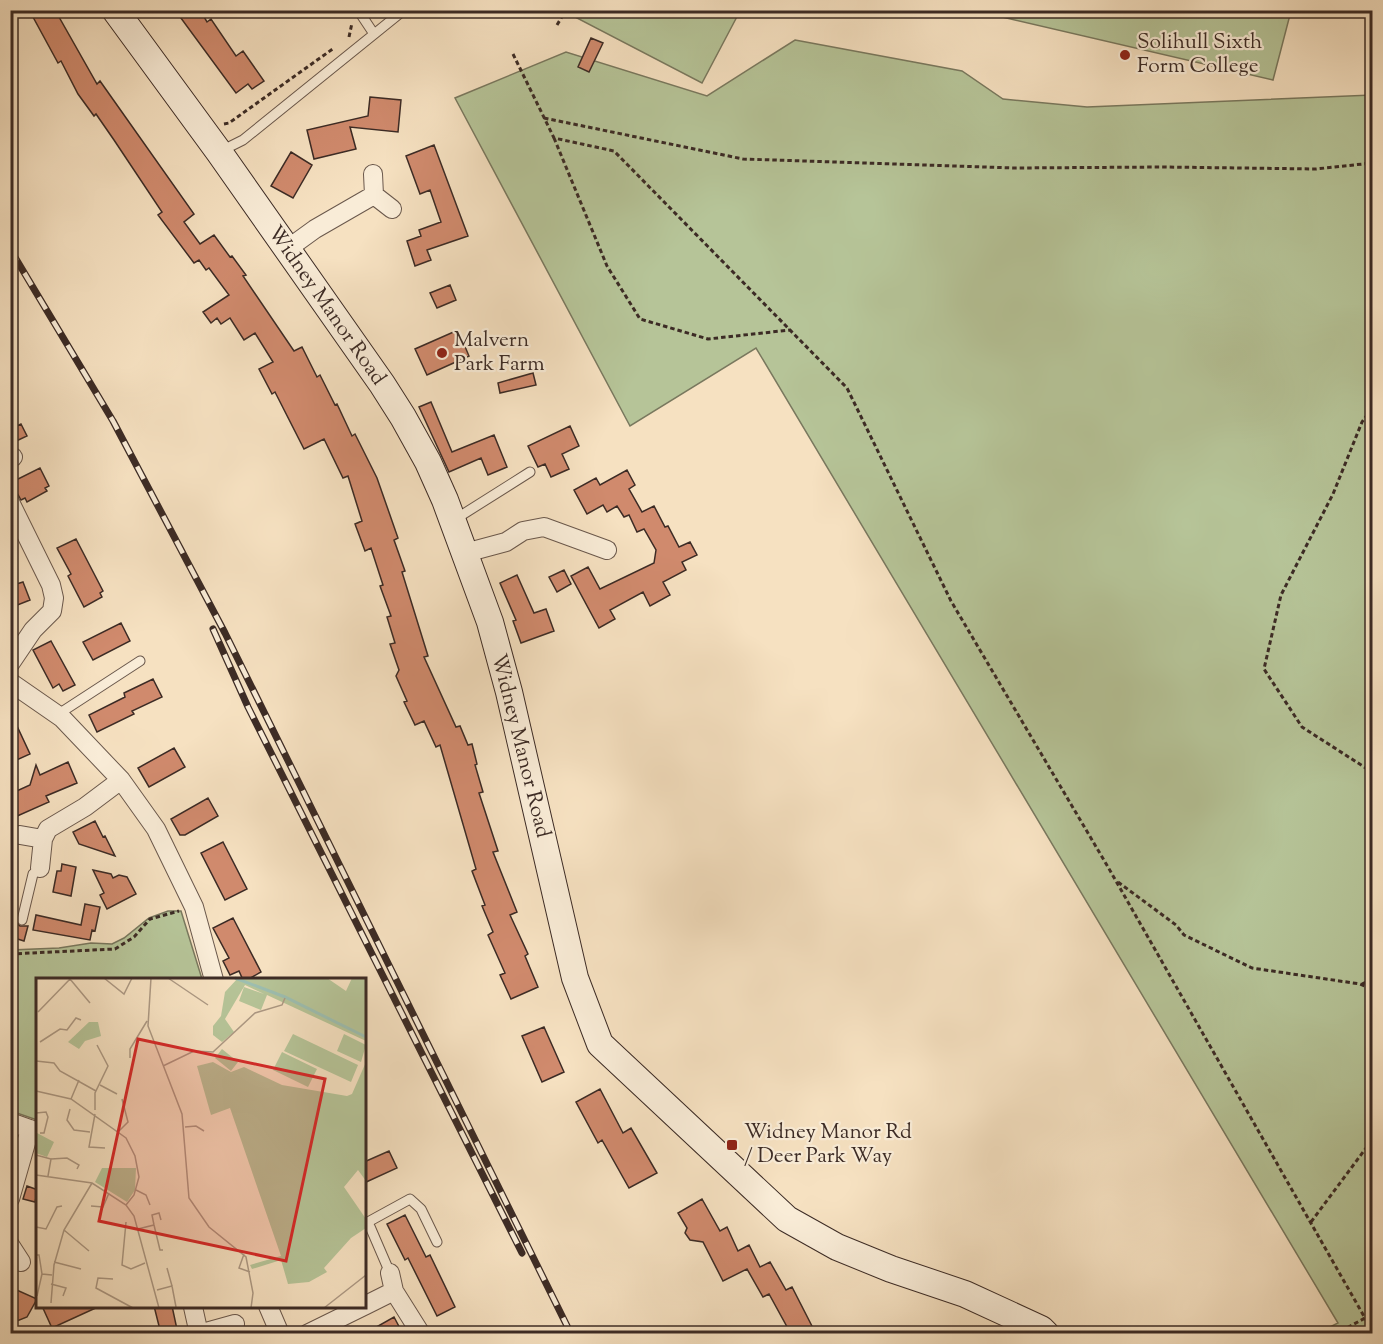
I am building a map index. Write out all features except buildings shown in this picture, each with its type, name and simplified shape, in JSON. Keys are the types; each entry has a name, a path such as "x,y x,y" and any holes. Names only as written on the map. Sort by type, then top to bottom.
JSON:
{"street":[{"name":"Widney Manor Road","path":"116,10 219,152 403,417 428,462 490,622 575,978 600,1044 787,1220 837,1247 891,1269 965,1294 1041,1329 1046,1334"},
{"path":"373,174 374,195 392,209"},
{"path":"286,250 315,229 374,195"},
{"path":"10,502 51,585 54,598 52,611 33,630 10,664"},
{"path":"465,553 506,542 523,531 544,527 607,550"},
{"path":"10,682 57,715 122,780 156,829 194,907 213,978"},
{"path":"39,868 43,839 48,829 85,807 122,780"},
{"path":"20,835 43,839"},
{"path":"10,1122 34,1130 10,1199"},
{"path":"10,1245 21,1262"},
{"path":"390,1273 394,1291 421,1334"},
{"path":"366,1305 394,1291"},
{"path":"193,1308 199,1334 235,1324"},
{"path":"269,1308 280,1334"},
{"path":"307,1334 360,1308"}],"lane":[{"path":"358,10 374,34"},
{"path":"219,152 243,140 404,10"},
{"path":"452,521 530,472"},
{"path":"57,715 140,661"},
{"path":"22,920 33,874 39,868"},
{"path":"390,1273 368,1222 410,1199 421,1209 437,1242"}],"path":[{"path":"557,25 566,10"},
{"path":"349,38 352,21"},
{"path":"220,125 229,123 340,44"},
{"path":"513,54 554,138 607,266 640,319 708,339 790,330"},
{"path":"544,118 743,159 1014,168 1316,169 1372,163"},
{"path":"554,138 614,151 847,388 951,602 1116,880 1372,1330"},
{"path":"1372,408 1362,422 1333,494 1281,595 1264,669 1302,727 1372,772"},
{"path":"1116,880 1176,926 1184,935 1252,968 1360,984 1372,989"},
{"path":"10,954 115,949 134,937 150,919 194,907"},
{"path":"1360,984 1372,979"},
{"path":"1311,1222 1372,1140"},
{"path":"1335,1334 1365,1318"}],"green space":[{"path":"1004,10 1291,11 1273,80 1002,17"},
{"path":"576,11 740,11 702,83 573,16"},
{"path":"795,40 962,71 1003,99 1087,107 1372,95 1372,1333 1318,1333 1338,1323 756,348 630,426 455,98 566,52 707,96"},
{"path":"168,911 181,911 202,978 36,978 36,1120 11,1111 11,950 59,948 91,943 112,944 124,938 149,918"}],"railway":[{"path":"10,249 113,421 225,633 571,1334"},
{"path":"213,629 248,707 522,1253"}],"place":[{"name":"Solihull Sixth Form College","path":"1125,55"},
{"name":"Malvern Park Farm","path":"442,353"},
{"name":"Widney Manor Rd / Deer Park Way","path":"732,1145"}]}
